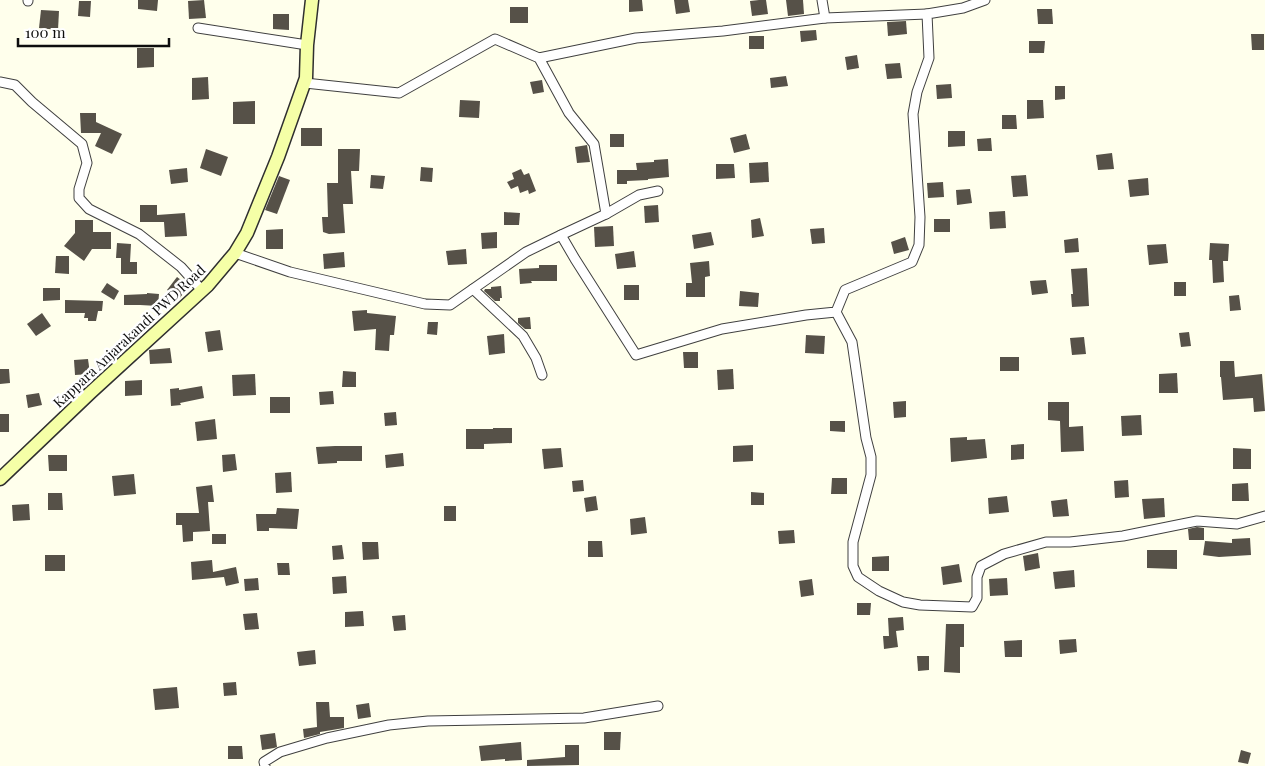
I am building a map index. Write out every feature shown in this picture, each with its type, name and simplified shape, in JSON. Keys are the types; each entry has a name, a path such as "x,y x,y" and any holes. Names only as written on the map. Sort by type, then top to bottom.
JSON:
{"main road":[{"name":"Kappara Anjarakandi PWD Road","path":"0,479 90,392 204,289 235,253 247,233 278,157 305,83 312,0"}],"street":[{"path":"822,0 825,18"},
{"path":"305,83 399,93 495,40 539,58 636,38 723,31 825,18 927,14 963,8 985,0"},
{"path":"836,312 845,290 912,262 919,245 920,217 913,114 917,92 929,58 927,14"},
{"path":"198,28 307,45"},
{"path":"539,58 568,113 594,144 606,214"},
{"path":"0,82 15,85 32,102 82,144 87,163 79,189 79,198 89,210 139,234 181,266 204,289"},
{"path":"235,253 290,272 425,304 450,305 526,252 606,214 639,195 658,191"},
{"path":"561,235 636,355 722,329 806,314 836,312"},
{"path":"473,289 523,336 536,358 542,375"},
{"path":"836,312 852,342 866,438 871,457 871,474 854,542 854,566 858,577 879,591 903,602 920,605 972,607 977,598 977,577 980,566 1004,554 1046,542 1070,542 1123,536 1197,521 1237,524 1265,516"},
{"path":"265,766 264,762 280,752 327,738 389,725 428,721 584,718 658,706"}],"building":[{"path":"138,0 158,0 157,11 138,9"},
{"path":"204,0 206,18 189,19 188,1"},
{"path":"629,0 642,0 643,11 629,12"},
{"path":"674,0 688,0 690,12 676,14"},
{"path":"766,0 768,14 752,16 750,1"},
{"path":"786,0 803,0 804,14 788,16"},
{"path":"79,1 91,1 90,17 78,16"},
{"path":"510,7 528,7 528,23 510,23"},
{"path":"1037,9 1052,9 1053,24 1038,24"},
{"path":"41,10 59,11 58,30 39,28"},
{"path":"273,14 289,14 289,30 273,29"},
{"path":"906,21 907,34 888,36 887,22"},
{"path":"816,30 817,40 801,42 800,31"},
{"path":"1251,34 1264,34 1264,50 1252,50"},
{"path":"749,36 764,36 764,49 749,49"},
{"path":"1029,41 1045,41 1044,53 1029,53"},
{"path":"137,48 154,48 154,67 137,68"},
{"path":"857,55 859,68 847,70 845,57"},
{"path":"900,63 902,78 887,79 885,64"},
{"path":"786,76 788,86 771,88 770,78"},
{"path":"208,77 209,99 192,100 192,78"},
{"path":"542,80 544,92 533,94 530,82"},
{"path":"951,84 952,98 937,99 936,85"},
{"path":"1055,86 1065,86 1065,99 1055,100"},
{"path":"460,100 480,101 479,118 459,117"},
{"path":"1027,100 1043,100 1044,118 1027,119"},
{"path":"255,101 255,124 233,124 233,102"},
{"path":"80,113 96,113 96,122 122,134 112,154 95,146 101,133 81,133"},
{"path":"1002,115 1016,115 1017,129 1002,129"},
{"path":"301,128 322,128 322,146 301,146"},
{"path":"948,131 965,131 965,146 948,147"},
{"path":"610,134 624,134 624,147 610,147"},
{"path":"746,134 750,149 734,153 730,138"},
{"path":"991,138 992,151 978,151 977,139"},
{"path":"587,145 590,162 577,163 575,147"},
{"path":"206,149 228,157 221,176 200,168"},
{"path":"338,149 360,149 359,171 351,171 353,204 343,204 345,233 329,234 323,232 322,217 328,217 327,183 338,183"},
{"path":"1112,153 1114,169 1098,170 1096,155"},
{"path":"668,159 669,177 627,181 627,184 617,184 617,170 637,170 636,163"},
{"path":"768,162 769,182 750,183 749,163"},
{"path":"716,164 734,164 735,178 716,179"},
{"path":"421,167 433,168 432,182 420,181"},
{"path":"187,168 188,182 171,184 169,170"},
{"path":"521,169 524,175 529,173 536,191 529,194 528,190 520,193 518,186 511,189 507,182 514,179 512,173"},
{"path":"371,175 385,176 383,189 370,188"},
{"path":"1026,175 1028,196 1013,197 1011,176"},
{"path":"279,176 290,180 277,214 265,210"},
{"path":"1148,178 1149,195 1130,197 1128,180"},
{"path":"943,182 944,197 928,198 927,183"},
{"path":"970,189 972,203 957,205 956,190"},
{"path":"140,205 157,205 157,215 185,213 187,236 165,237 164,222 140,222"},
{"path":"658,205 659,222 645,223 644,206"},
{"path":"1005,211 1006,228 990,229 989,212"},
{"path":"504,212 520,213 519,225 504,225"},
{"path":"760,218 764,236 752,238 751,220"},
{"path":"934,219 950,219 950,232 934,232"},
{"path":"75,220 93,220 93,232 111,232 111,249 92,249 84,261 64,246 75,233"},
{"path":"613,226 614,246 595,247 594,227"},
{"path":"824,228 825,243 812,244 810,229"},
{"path":"283,229 283,249 266,249 266,230"},
{"path":"497,232 497,248 482,249 481,233"},
{"path":"711,232 714,245 694,249 692,235"},
{"path":"905,237 909,250 894,254 891,242"},
{"path":"1078,238 1079,252 1065,253 1064,240"},
{"path":"117,243 131,244 130,262 137,262 137,274 121,274 121,258 116,258"},
{"path":"1210,243 1229,244 1228,261 1223,261 1224,282 1213,283 1212,260 1209,260"},
{"path":"1166,244 1168,263 1149,265 1147,245"},
{"path":"466,249 467,264 448,265 446,251"},
{"path":"634,251 636,267 617,269 615,254"},
{"path":"344,252 345,267 324,269 323,254"},
{"path":"56,256 69,256 69,274 55,273"},
{"path":"709,261 710,276 705,277 705,297 686,297 686,283 692,283 690,263"},
{"path":"539,265 557,265 557,281 531,281 532,283 520,284 519,269 539,268"},
{"path":"1087,268 1089,306 1072,307 1071,269"},
{"path":"177,277 189,286 179,299 167,290"},
{"path":"1046,280 1048,293 1032,295 1030,281"},
{"path":"1174,282 1186,282 1186,296 1174,296"},
{"path":"107,283 119,291 114,300 101,292"},
{"path":"624,285 639,285 639,300 624,300"},
{"path":"501,286 502,298 500,298 500,301 495,301 484,291 485,289 491,289 491,287"},
{"path":"43,288 60,288 60,300 43,301"},
{"path":"740,291 759,293 758,307 739,306"},
{"path":"159,294 158,306 124,305 124,295"},
{"path":"1239,295 1241,310 1230,311 1229,296"},
{"path":"65,300 103,301 102,311 98,311 96,321 88,321 88,318 84,318 85,313 65,313"},
{"path":"367,310 367,313 396,316 394,335 390,335 389,351 375,350 376,329 354,331 352,311"},
{"path":"42,313 51,326 36,336 27,324"},
{"path":"530,317 531,329 525,329 518,323 518,318"},
{"path":"428,322 438,322 437,335 427,334"},
{"path":"220,330 223,350 208,352 205,332"},
{"path":"1189,332 1191,346 1181,347 1179,333"},
{"path":"504,334 505,353 489,355 487,336"},
{"path":"806,335 825,336 824,354 805,353"},
{"path":"1084,337 1086,354 1072,355 1070,338"},
{"path":"170,348 172,363 150,364 149,350"},
{"path":"683,352 698,352 698,368 684,368"},
{"path":"1000,357 1019,357 1019,371 1000,371"},
{"path":"88,359 90,374 75,375 74,360"},
{"path":"1220,361 1234,361 1235,377 1262,374 1265,411 1254,412 1253,398 1223,400"},
{"path":"0,369 9,369 10,383 0,384"},
{"path":"733,369 734,389 718,390 717,370"},
{"path":"343,371 356,372 356,387 342,387"},
{"path":"1177,373 1178,393 1159,393 1159,374"},
{"path":"255,374 256,395 233,396 232,375"},
{"path":"142,380 142,395 125,396 125,381"},
{"path":"202,386 204,398 171,406 170,389 179,388 179,390"},
{"path":"333,391 334,404 320,405 319,392"},
{"path":"39,393 42,405 28,408 26,395"},
{"path":"270,397 290,397 290,413 270,413"},
{"path":"906,401 906,417 894,418 893,402"},
{"path":"1048,402 1069,402 1069,427 1083,426 1084,451 1061,452 1060,421 1048,420"},
{"path":"396,412 397,425 385,426 384,413"},
{"path":"0,414 9,414 9,432 0,432"},
{"path":"1141,415 1142,435 1122,436 1121,416"},
{"path":"215,419 217,439 197,441 195,422"},
{"path":"830,421 845,421 845,432 830,431"},
{"path":"512,428 512,443 484,444 484,449 466,449 466,429"},
{"path":"967,437 967,440 985,439 987,458 951,462 950,438"},
{"path":"1024,444 1024,459 1011,460 1011,445"},
{"path":"753,445 753,461 733,462 733,446"},
{"path":"362,446 362,461 337,461 337,463 318,464 316,447"},
{"path":"561,448 563,467 544,469 542,449"},
{"path":"1233,448 1251,449 1251,469 1233,469"},
{"path":"403,453 404,466 386,468 385,455"},
{"path":"235,454 237,470 223,472 222,455"},
{"path":"48,455 67,455 67,471 49,471"},
{"path":"291,472 292,492 276,493 275,473"},
{"path":"134,474 136,494 114,496 112,476"},
{"path":"832,478 847,478 847,494 831,494"},
{"path":"583,480 584,491 573,492 572,481"},
{"path":"1128,480 1129,497 1115,498 1114,481"},
{"path":"1248,483 1249,501 1232,501 1232,484"},
{"path":"212,485 214,502 208,502 210,531 193,532 193,541 183,542 182,525 176,525 176,513 199,513 196,487"},
{"path":"751,492 764,493 764,505 751,505"},
{"path":"48,493 62,493 63,510 48,510"},
{"path":"596,496 598,510 586,512 584,498"},
{"path":"1007,496 1009,512 989,514 988,498"},
{"path":"1164,498 1165,517 1144,519 1142,499"},
{"path":"1067,499 1069,516 1053,517 1051,501"},
{"path":"29,504 30,520 13,521 12,505"},
{"path":"444,506 456,506 456,521 444,521"},
{"path":"277,508 299,509 297,529 269,528 269,531 257,531 256,514 276,514"},
{"path":"645,517 647,533 631,535 630,519"},
{"path":"1204,528 1204,540 1189,540 1188,529"},
{"path":"794,530 795,543 779,544 778,531"},
{"path":"212,534 226,534 226,544 212,544"},
{"path":"1250,538 1251,555 1219,557 1203,555 1205,541 1232,543 1232,539"},
{"path":"588,541 602,541 603,557 588,557"},
{"path":"362,542 378,542 379,559 363,560"},
{"path":"342,545 344,559 333,560 332,546"},
{"path":"1147,550 1177,550 1177,569 1147,568"},
{"path":"1038,553 1040,568 1025,571 1023,556"},
{"path":"45,555 65,555 65,571 45,571"},
{"path":"889,556 889,571 872,571 872,557"},
{"path":"212,560 213,572 236,567 239,583 226,586 224,577 192,580 191,562"},
{"path":"277,563 289,563 290,575 278,575"},
{"path":"959,564 962,582 943,585 941,567"},
{"path":"1074,570 1075,587 1055,589 1053,572"},
{"path":"346,576 347,593 333,594 332,577"},
{"path":"258,578 259,590 245,591 244,579"},
{"path":"1007,578 1008,595 990,596 989,579"},
{"path":"812,579 814,595 801,597 799,581"},
{"path":"857,603 871,603 870,615 857,615"},
{"path":"363,611 364,626 345,627 345,612"},
{"path":"257,613 259,629 245,630 243,614"},
{"path":"405,615 406,630 394,631 392,616"},
{"path":"903,617 904,630 896,631 898,647 884,649 883,636 889,636 888,618"},
{"path":"946,624 964,624 964,647 960,647 960,673 944,672"},
{"path":"1076,639 1077,652 1060,654 1059,640"},
{"path":"1022,640 1022,657 1005,657 1004,641"},
{"path":"315,650 316,664 299,666 297,652"},
{"path":"917,656 929,656 929,670 918,671"},
{"path":"236,682 237,695 224,696 223,683"},
{"path":"177,687 179,708 155,710 153,689"},
{"path":"316,702 329,702 330,717 344,717 344,728 320,732 320,734 304,738 303,729 317,727"},
{"path":"369,703 371,717 358,719 356,705"},
{"path":"604,732 621,732 620,750 604,750"},
{"path":"275,733 277,747 262,750 260,735"},
{"path":"521,742 522,760 481,761 479,746"},
{"path":"565,745 579,745 579,765 527,766 527,760 565,757"},
{"path":"228,746 242,746 243,759 228,759"},
{"path":"1241,750 1251,753 1248,764 1238,762"}]}
